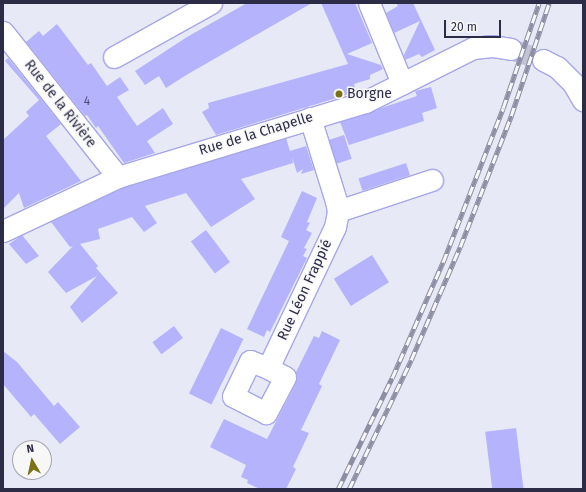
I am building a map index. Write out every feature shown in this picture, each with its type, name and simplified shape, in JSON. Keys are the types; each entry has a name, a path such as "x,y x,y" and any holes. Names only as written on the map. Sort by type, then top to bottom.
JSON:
{"street":[{"path":"114,57 211,3"},
{"path":"369,3 402,83"},
{"name":"Rue de la Rivière","path":"3,32 118,176"},
{"name":"Rue de la Chapelle","path":"3,231 118,176 365,102 473,48 492,46 511,49"},
{"path":"543,60 557,67 573,83 583,100"},
{"name":"Rue Léon Frappié","path":"268,368 335,227 338,211 310,118"},
{"path":"338,211 432,180"}],"building":[{"path":"247,3 312,3 166,88 159,76 145,85 135,71 187,37"},
{"path":"321,3 355,3 372,43 347,54 381,65 383,69 370,75 370,79 354,84 356,92 216,135 202,112 209,108 208,103 348,64"},
{"path":"396,3 413,3 435,50 422,57 419,54 405,60 404,55 420,21 394,33 386,13 398,6"},
{"path":"57,24 88,65 91,63 107,86 120,77 129,90 117,97 137,126 163,108 173,124 147,141 155,153 124,163 98,126 96,128 87,115 85,116 26,42 39,31 43,36"},
{"path":"8,58 61,124 46,136 81,181 24,208 19,193 3,209 3,140 29,116 26,112 39,100 5,61"},
{"path":"431,87 437,108 422,113 424,121 349,145 340,122 417,96 415,91"},
{"path":"344,135 352,159 337,164 329,140"},
{"path":"286,138 290,151 306,146 314,170 301,174 303,169 297,173 292,157 293,163 241,179 255,199 211,227 186,193 145,206 157,223 144,232 132,217 98,229 100,239 80,244 98,266 96,268 118,293 82,323 70,307 97,276 66,293 48,272 73,246 70,247 51,222 122,188"},
{"path":"406,163 410,175 362,191 358,178"},
{"path":"302,191 317,198 307,222 310,223 306,230 312,233 304,248 307,249 303,256 307,258 270,332 267,330 264,337 247,329 289,241 281,237"},
{"path":"206,230 230,262 215,273 191,241"},
{"path":"22,235 39,256 26,264 9,244"},
{"path":"372,255 389,282 351,306 334,279"},
{"path":"174,326 183,338 161,354 152,342"},
{"path":"221,328 243,339 211,405 189,394"},
{"path":"322,331 340,340 319,384 322,386 301,430 309,433 293,467 296,469 286,489 260,489 247,483 248,480 241,477 246,465 210,447 224,419 267,439 296,383 296,372 314,336 319,338"},
{"path":"3,351 17,362 54,406 58,402 80,427 60,444 34,414 31,417 3,384"},
{"path":"516,428 523,489 492,489 485,432"}],"tunnel":[{"path":"511,49 543,60"}],"railway":[{"path":"338,489 392,378 443,262 503,108 539,3"},
{"path":"349,489 411,360 460,247 511,116 549,3"}],"place":[{"name":"Borgne","path":"339,94"}]}
